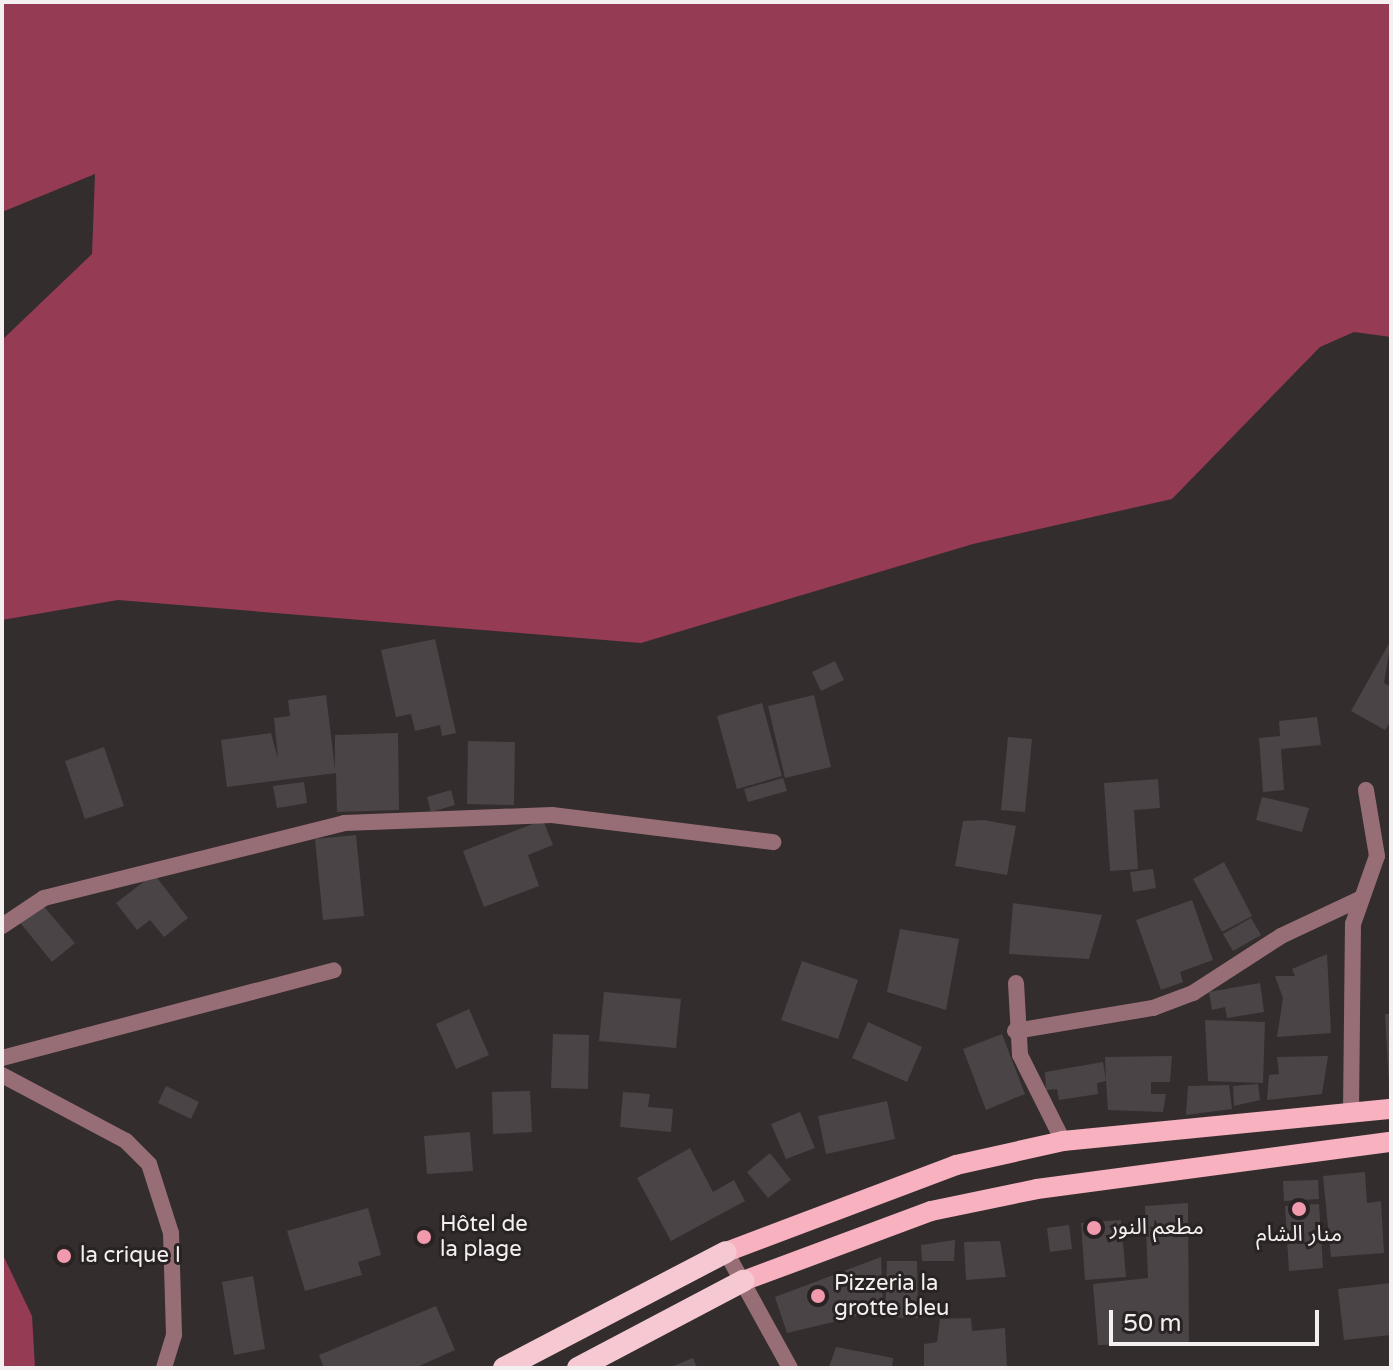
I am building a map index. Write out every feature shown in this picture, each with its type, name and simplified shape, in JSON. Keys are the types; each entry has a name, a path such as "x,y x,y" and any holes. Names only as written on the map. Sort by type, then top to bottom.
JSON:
{"highway":[{"path":"504,1368 726,1252"},
{"path":"578,1368 743,1281"}],"main road":[{"path":"726,1252 956,1165 1063,1141 1391,1109"},
{"path":"743,1281 931,1211 1037,1189 1391,1142"}],"street":[{"path":"1351,1113 1353,924 1377,856 1366,790"},
{"path":"2,926 44,898 344,823 552,815 773,842"},
{"path":"1015,1031 1153,1008 1193,993 1281,936 1360,899"},
{"path":"2,1058 334,970"},
{"path":"1016,983 1015,1031 1063,1141"},
{"path":"2,1075 98,1124 149,1164 171,1233 174,1335 164,1368"},
{"path":"726,1252 790,1368"}],"shaded area":[{"path":"2,2 1391,2 1391,337 1354,332 1320,347 1172,499 973,544 641,643 118,600 2,620 2,340 92,254 95,174 2,212"},
{"path":"2,1253 32,1316 35,1368 2,1368"}],"building":[{"path":"435,639 456,733 442,736 440,725 415,731 411,714 396,717 381,650"},
{"path":"1391,640 1384,683 1391,687 1391,721 1385,730 1351,711"},
{"path":"835,661 844,680 821,691 812,672"},
{"path":"326,695 335,769 335,735 398,733 399,810 337,812 336,773 227,787 221,740 271,733 278,759 274,718 290,716 288,700"},
{"path":"814,695 831,767 785,778 768,706"},
{"path":"762,703 782,776 737,789 717,716"},
{"path":"1317,717 1321,745 1281,749 1284,790 1263,792 1259,738 1280,736 1279,721"},
{"path":"1008,737 1032,739 1025,812 1001,810"},
{"path":"468,741 515,742 514,805 467,804"},
{"path":"104,747 124,806 85,819 65,761"},
{"path":"783,778 787,791 748,802 744,789"},
{"path":"1158,779 1160,808 1134,810 1138,869 1110,871 1104,783"},
{"path":"304,782 307,803 277,808 273,786"},
{"path":"451,790 455,805 431,812 427,797"},
{"path":"1262,797 1309,808 1302,832 1256,820"},
{"path":"543,820 553,845 528,855 539,886 484,907 463,851"},
{"path":"984,820 1016,826 1007,875 955,866 963,821"},
{"path":"356,835 364,916 323,920 315,839"},
{"path":"1224,862 1252,916 1222,932 1193,879"},
{"path":"1153,869 1156,888 1133,892 1130,872"},
{"path":"154,874 188,918 164,937 150,920 137,930 116,903"},
{"path":"1192,900 1213,960 1180,972 1183,982 1161,990 1136,920"},
{"path":"40,902 75,943 52,962 18,920"},
{"path":"1013,903 1102,915 1089,959 1009,954"},
{"path":"1251,918 1261,935 1233,951 1223,934"},
{"path":"900,929 959,939 946,1010 887,992"},
{"path":"1327,954 1331,1033 1277,1037 1283,998 1275,976 1295,976 1292,969"},
{"path":"802,961 858,980 838,1039 781,1020"},
{"path":"1260,983 1264,1012 1227,1018 1225,1007 1212,1010 1209,992"},
{"path":"604,992 681,999 676,1048 599,1041"},
{"path":"469,1009 489,1055 456,1069 436,1024"},
{"path":"1385,1014 1391,1014 1391,1085 1389,1085"},
{"path":"1205,1020 1265,1022 1263,1083 1208,1081"},
{"path":"868,1022 922,1047 907,1082 852,1058"},
{"path":"553,1034 589,1035 588,1089 551,1088"},
{"path":"1002,1034 1025,1094 986,1110 963,1049"},
{"path":"1172,1056 1170,1082 1151,1082 1151,1094 1166,1094 1163,1112 1108,1110 1106,1081 1097,1083 1098,1094 1059,1100 1057,1089 1046,1090 1045,1072 1103,1062 1106,1080 1105,1057"},
{"path":"1328,1056 1322,1094 1267,1100 1269,1075 1279,1074 1277,1057"},
{"path":"1258,1084 1260,1100 1234,1106 1233,1086"},
{"path":"1229,1085 1232,1109 1186,1115 1188,1086"},
{"path":"166,1086 199,1102 191,1119 158,1103"},
{"path":"530,1091 532,1132 493,1134 492,1092"},
{"path":"623,1092 650,1094 648,1107 673,1109 671,1132 620,1127"},
{"path":"887,1101 895,1139 826,1154 818,1116"},
{"path":"800,1112 815,1148 786,1159 771,1124"},
{"path":"470,1132 473,1171 427,1174 424,1136"},
{"path":"690,1148 713,1192 734,1180 745,1201 671,1241 637,1178"},
{"path":"770,1153 791,1180 768,1198 747,1172"},
{"path":"1365,1172 1367,1203 1381,1201 1384,1253 1331,1257 1323,1176"},
{"path":"1318,1180 1319,1199 1284,1201 1283,1181"},
{"path":"1188,1203 1189,1343 1098,1345 1093,1284 1148,1278 1145,1206"},
{"path":"1319,1204 1323,1268 1289,1271 1285,1206"},
{"path":"368,1208 381,1255 358,1262 362,1275 305,1291 287,1231"},
{"path":"1121,1220 1126,1277 1085,1280 1081,1223"},
{"path":"1069,1225 1072,1249 1050,1252 1047,1228"},
{"path":"955,1240 954,1261 922,1261 921,1245"},
{"path":"1000,1241 1006,1277 966,1280 964,1242"},
{"path":"881,1257 883,1310 787,1333 775,1297"},
{"path":"887,1261 917,1261 918,1318 885,1317"},
{"path":"253,1276 265,1349 234,1355 222,1282"},
{"path":"1391,1283 1391,1335 1344,1340 1338,1289"},
{"path":"436,1306 455,1350 415,1368 324,1368 319,1355"},
{"path":"971,1318 972,1331 1005,1328 1007,1368 924,1368 924,1344 937,1342 940,1319"},
{"path":"836,1347 893,1358 892,1368 829,1367"},
{"path":"693,1358 697,1368 668,1368"}],"place":[{"name":"منار الشام","path":"1299,1209"},
{"name":"مطعم النور","path":"1094,1228"},
{"name":"Hôtel de la plage","path":"424,1237"},
{"name":"la crique I","path":"64,1256"},
{"name":"Pizzeria la grotte bleu","path":"818,1296"}]}
